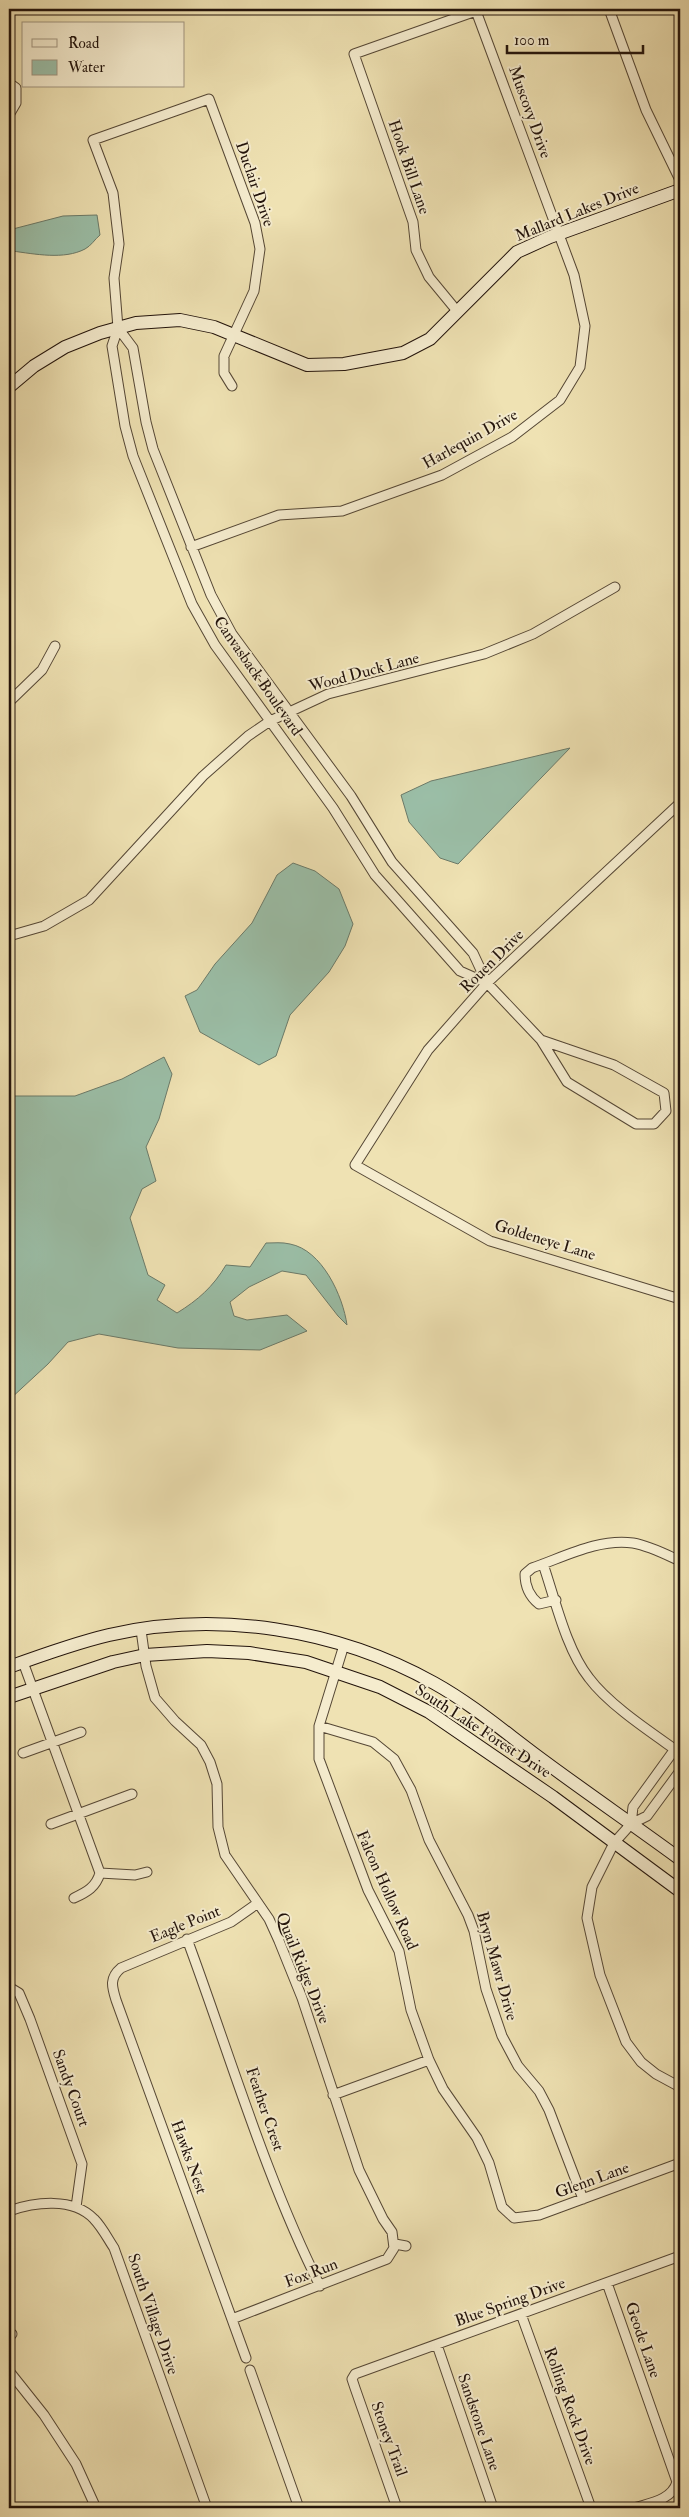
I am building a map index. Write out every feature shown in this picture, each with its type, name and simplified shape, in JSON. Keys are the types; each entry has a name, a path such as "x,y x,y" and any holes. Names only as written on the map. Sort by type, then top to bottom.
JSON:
{"main road":[{"name":"Mallard Lakes Drive","path":"9,387 34,366 65,347 136,323 180,320 214,326 307,365 344,364 404,353 430,339 517,252 560,234 680,190"},
{"name":"South Lake Forest Drive","path":"9,1667 87,1641 141,1630 208,1625 292,1631 344,1645 395,1664 448,1691 680,1859"},
{"name":"South Lake Forest Drive","path":"9,1697 113,1662 145,1655 207,1651 249,1653 292,1659 336,1671 380,1687 429,1712 553,1798 680,1891"}],"street":[{"path":"609,9 646,110 680,180"},
{"name":"Muscovy Drive","path":"354,54 476,11 560,234"},
{"name":"Hook Bill Lane","path":"354,54 413,222 416,250 429,277 457,310"},
{"path":"9,83 16,88 16,103 9,115"},
{"name":"Canvasback Boulevard","path":"209,99 93,140 113,193 119,244 114,278 118,328 112,346 125,426 133,456 192,604 215,645 333,808 375,875 460,971 487,983"},
{"name":"Duclair Drive","path":"209,99 255,223 260,249 254,291 224,356 224,372 232,386"},
{"name":"Harlequin Drive","path":"191,547 280,515 342,511 442,475 512,437 560,400 580,367 585,326 574,275 560,234"},
{"name":"Canvasback Boulevard","path":"118,328 133,348 146,422 153,449 211,595 232,634 351,796 392,862 473,954 487,983 541,1040 567,1082 636,1124 654,1124 666,1111 664,1093 614,1065 541,1040"},
{"name":"Wood Duck Lane","path":"9,936 44,926 89,900 203,776 248,736 270,721 328,694 432,669 484,654 533,634 615,587"},
{"path":"9,702 38,675 52,656 55,646"},
{"name":"Rouen Drive","path":"355,1165 428,1050 487,983 680,803"},
{"name":"Goldeneye Lane","path":"355,1165 490,1241 680,1299"},
{"path":"556,1600 538,1604 533,1599 525,1583 525,1574 532,1568 597,1545 615,1542 634,1543 652,1548 680,1562"},
{"path":"543,1564 575,1654 588,1677 602,1693 678,1751 633,1807 631,1824"},
{"name":"Quail Ridge Drive","path":"141,1630 150,1687 155,1698 175,1721 201,1745 210,1762 217,1784 218,1827 225,1855 258,1903 280,1941 299,1990 359,2170 379,2211 392,2232 394,2246"},
{"name":"Falcon Hollow Road","path":"344,1645 319,1726 318,1747 323,1773 368,1890 399,1951 410,2010 429,2060 443,2089 477,2138 489,2163 502,2208 514,2218"},
{"path":"23,1662 77,1815 100,1873 98,1882 89,1890 74,1898"},
{"name":"Bryn Mawr Drive","path":"319,1726 373,1742 388,1754 400,1770 411,1790 429,1840 468,1915 474,1931 486,1989 502,2036 518,2066 539,2091 549,2110 583,2199"},
{"path":"23,1753 80,1732"},
{"path":"680,1771 647,1816 631,1824 614,1843 596,1875 589,1897 587,1918 593,1954 617,2020 630,2048 641,2062 656,2074 680,2087"},
{"path":"51,1824 132,1794"},
{"path":"100,1873 135,1875 147,1872"},
{"name":"Eagle Point","path":"121,1968 230,1922 258,1903"},
{"name":"Feather Crest","path":"187,1939 277,2190 299,2245 320,2286"},
{"name":"Hawks Nest","path":"121,1968 115,1973 112,1981 116,2000 246,2358"},
{"name":"Sandy Court","path":"9,1987 19,1993 30,2018 82,2164 76,2207"},
{"path":"333,2095 429,2060"},
{"name":"Glenn Lane","path":"514,2218 538,2215 680,2163"},
{"path":"9,2211 44,2204 76,2207"},
{"name":"South Village Drive","path":"76,2207 94,2219 114,2248 207,2508"},
{"path":"394,2246 406,2246"},
{"name":"Fox Run","path":"232,2319 387,2259 394,2246"},
{"name":"Blue Spring Drive","path":"352,2379 355,2374 680,2256"},
{"name":"Geode Lane","path":"607,2283 677,2482 675,2491 668,2497 634,2508"},
{"name":"Rolling Rock Drive","path":"521,2314 591,2508"},
{"name":"Sandstone Lane","path":"437,2345 493,2508"},
{"path":"250,2370 299,2508"},
{"path":"9,2371 44,2415 76,2464 96,2508"},
{"name":"Stoney Trail","path":"352,2379 397,2508"}],"water":[{"path":"97,215 100,235 85,249 59,255 40,255 12,251 9,230 63,216"},
{"path":"570,748 458,864 440,858 409,822 401,795 431,781"},
{"path":"293,863 315,871 339,889 353,924 345,946 329,972 290,1015 276,1056 259,1065 200,1032 185,996 197,990 215,964 252,923 277,875"},
{"path":"164,1057 172,1074 159,1119 146,1147 156,1181 142,1189 130,1218 148,1275 165,1285 157,1300 177,1313 204,1292 216,1280 226,1265 250,1267 266,1243 287,1243 301,1248 312,1255 321,1265 336,1288 345,1313 347,1325 306,1275 282,1271 249,1287 230,1302 234,1316 247,1320 287,1315 307,1331 260,1350 178,1348 99,1334 68,1342 48,1364 9,1400 9,1096 75,1096 122,1079"}]}
